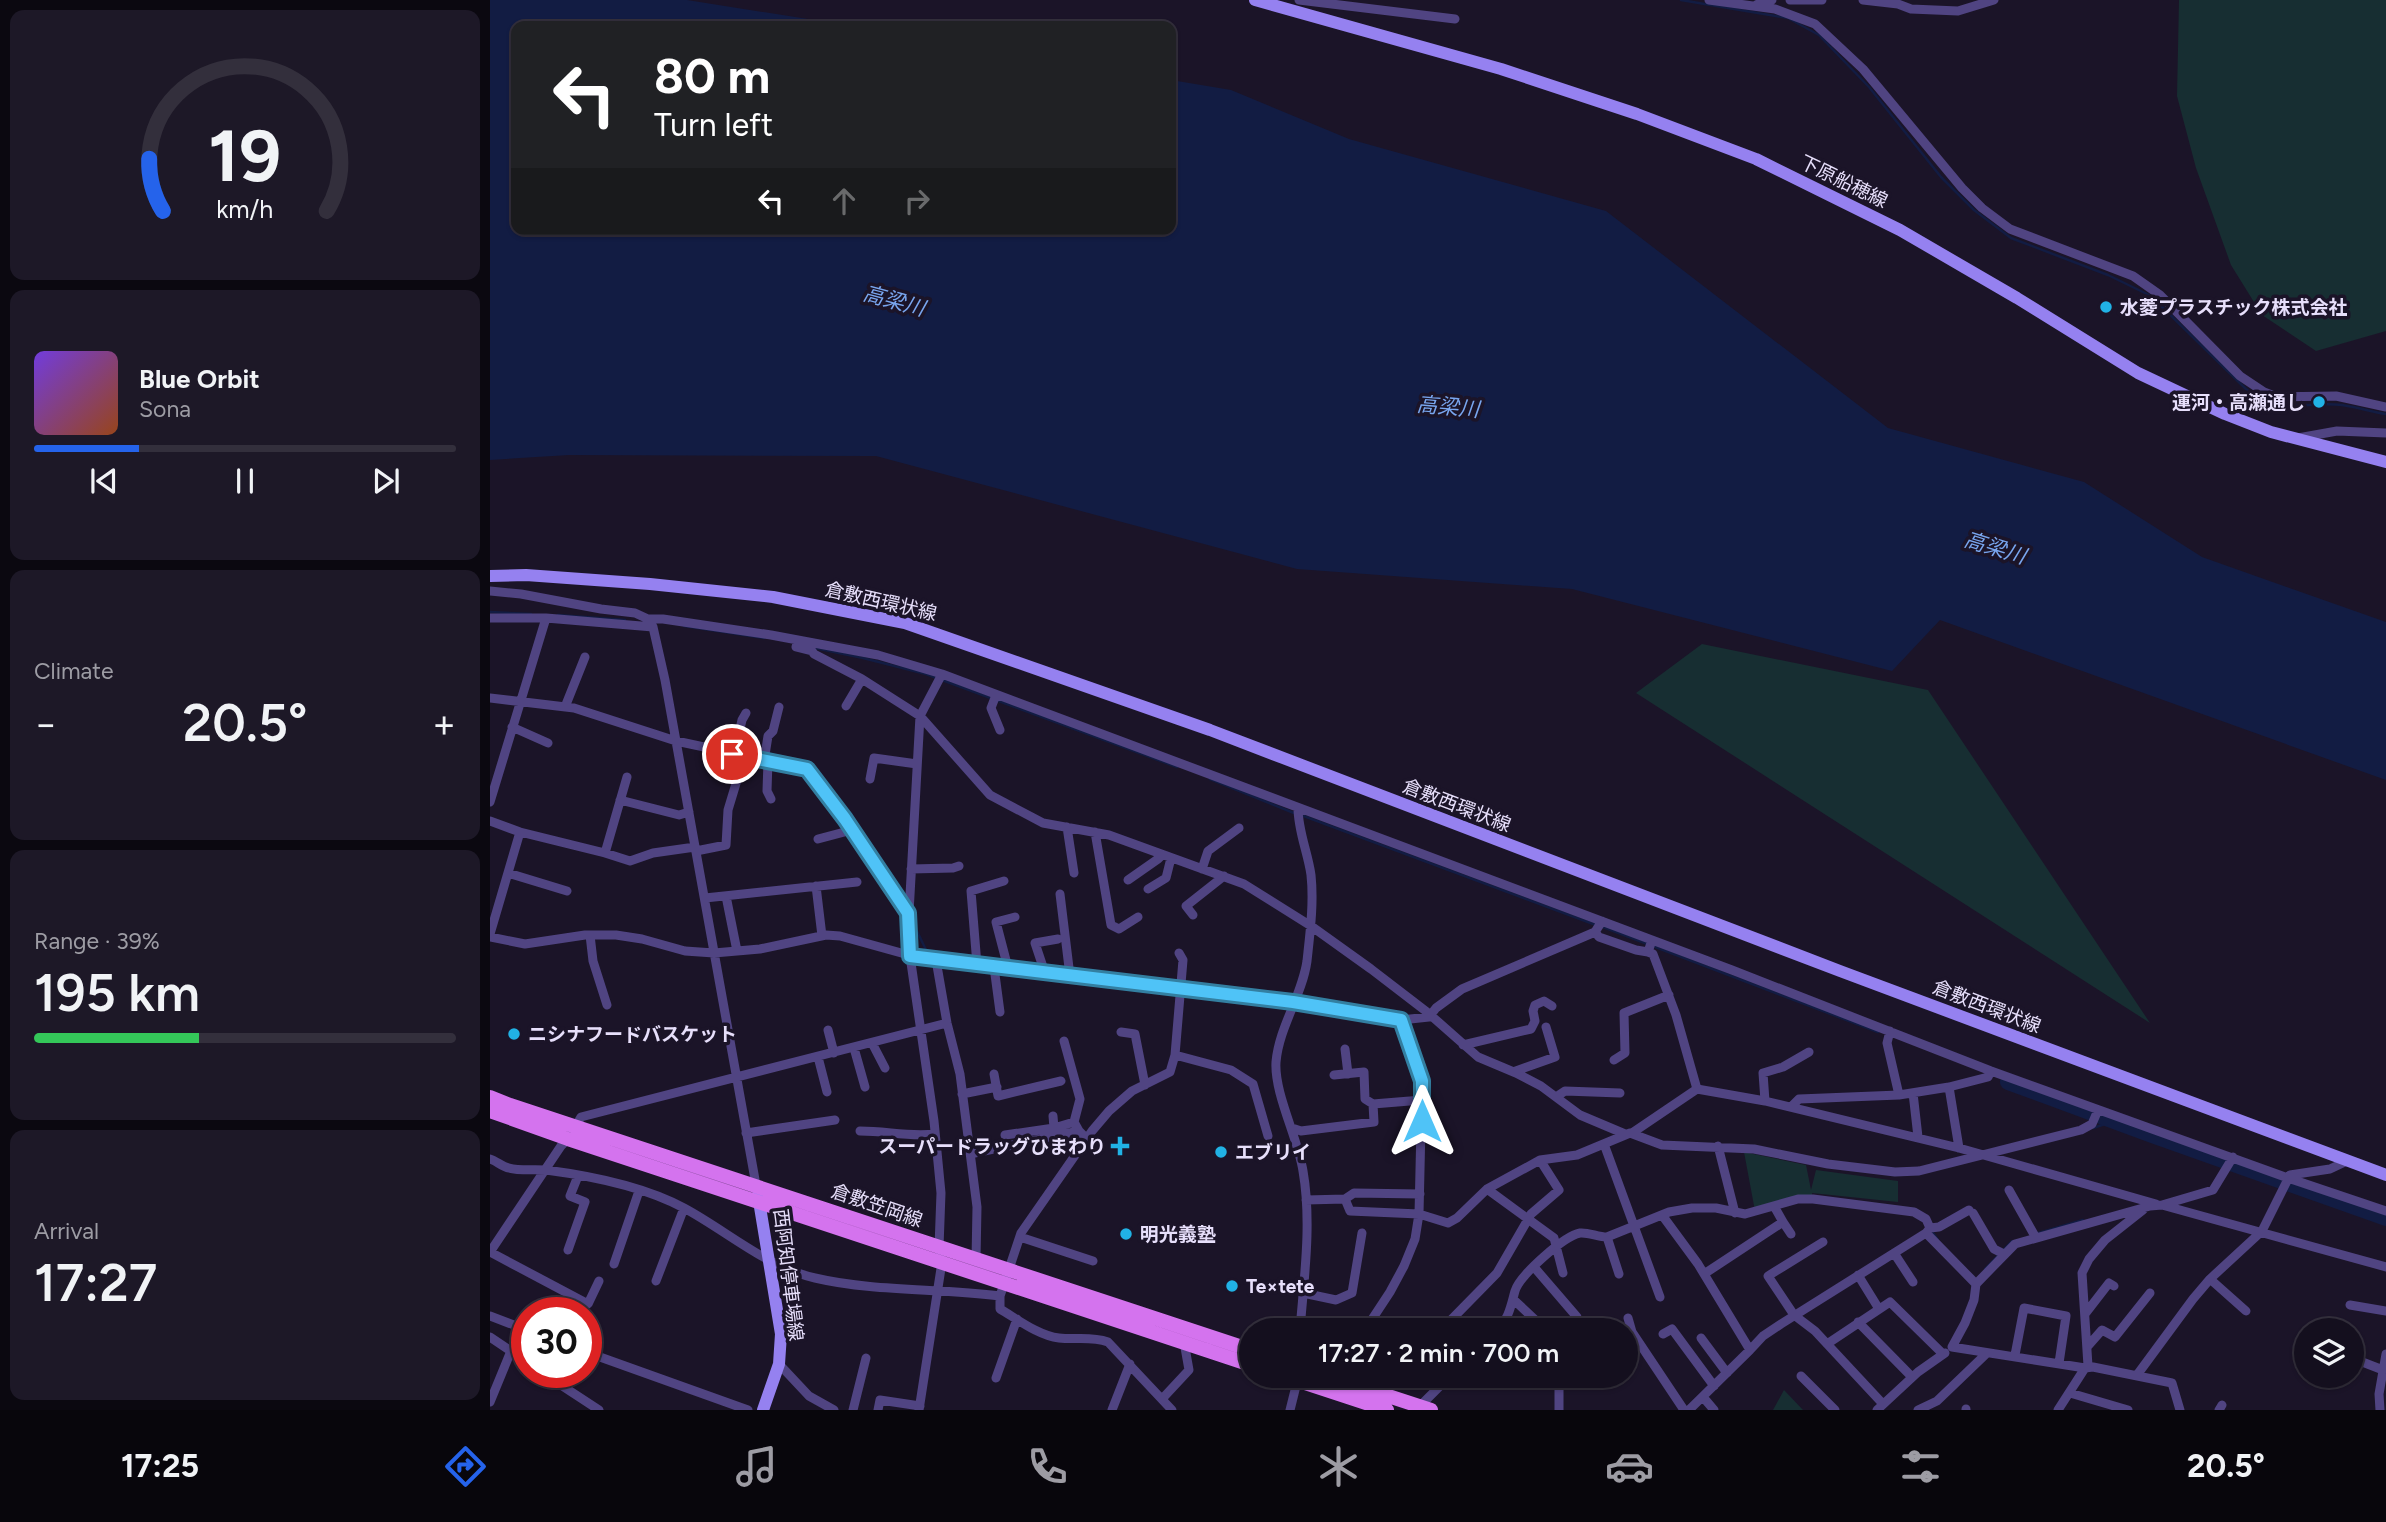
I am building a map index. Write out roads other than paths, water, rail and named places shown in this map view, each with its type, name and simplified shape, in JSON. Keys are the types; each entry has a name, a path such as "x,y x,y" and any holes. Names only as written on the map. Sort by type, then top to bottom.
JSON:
{"main road":[{"name":"下原船穂線","path":"1255,0 1280,2 1502,69 1637,114 1756,159 1900,230 2024,302 2138,373 2225,414 2271,432 2386,462"},
{"name":"倉敷西環状線","path":"490,576 526,575 650,584 773,597 905,623 1210,730 1761,942 2386,1175"},
{"name":"倉敷笠岡線","path":"490,1097 572,1133 761,1203 1239,1361"},
{"name":"倉敷笠岡線","path":"490,1111 756,1185 976,1259 1005,1283 1239,1347"},
{"name":"西阿知停車場線","path":"756,1185 781,1334 779,1364 763,1410"},
{"path":"1326,1388 1387,1410"},
{"path":"1366,1388 1422,1409"}],"street":[{"path":"1299,0 1455,19"},
{"path":"1709,0 1756,5 1798,16 1815,24 1863,69 1962,188 1982,208 2010,229 2133,276 2161,295 2240,376 2264,392 2277,397 2336,396 2386,407"},
{"path":"1756,5 1772,0"},
{"path":"1790,0 1822,0"},
{"path":"1863,0 1898,4 1911,9 1958,11 1994,0"},
{"path":"2296,439 2337,431 2386,433"},
{"path":"490,591 635,613 650,623 665,680 756,1185"},
{"path":"490,618 650,623 663,618 878,655 2096,1113 2286,1181 2386,1211"},
{"path":"490,802 546,618"},
{"path":"797,642 920,716 990,795 1043,823 1120,838 1244,884 1311,926 1427,1012 1478,1057 1516,1070 1558,1095 1580,1115 1662,1145 1754,1149 1828,1164 1909,1172 2081,1130 2092,1124 2096,1113"},
{"path":"565,707 585,657"},
{"path":"878,1410 880,1400 920,1408 942,1262 939,1247 941,1193 910,956 908,913 920,716 940,677"},
{"path":"846,706 862,679"},
{"path":"995,697 991,708 1000,730"},
{"path":"490,698 565,707 676,741 807,769 908,913"},
{"path":"771,799 767,791 768,736 773,731 779,707"},
{"path":"490,821 520,832 630,861 653,853 726,845 728,810 739,756 742,720 746,713"},
{"path":"512,727 548,743"},
{"path":"870,779 874,758 917,764"},
{"path":"605,853 627,777"},
{"path":"620,800 679,815 689,812"},
{"path":"1298,812 1311,874 1311,926 1306,965 1280,1041 1276,1064 1280,1089 1303,1172 1307,1232 1304,1318"},
{"path":"1067,827 1074,873"},
{"path":"1202,869 1208,851 1238,828"},
{"path":"818,839 852,830"},
{"path":"520,832 490,935 525,944 590,935 616,935 685,951 714,953 760,949 822,936 840,936 910,956 936,960 1180,985 1294,1000 1401,1020 1430,1016 1436,1008 1462,989 1599,926"},
{"path":"1095,832 1111,925 1119,929 1138,917"},
{"path":"1128,880 1166,856"},
{"path":"1148,889 1166,878 1166,856"},
{"path":"911,869 959,866"},
{"path":"508,873 567,891"},
{"path":"1193,915 1186,906 1224,876"},
{"path":"705,898 857,881"},
{"path":"977,964 971,891 1004,881"},
{"path":"816,886 822,936"},
{"path":"1060,894 1070,974"},
{"path":"726,896 737,951"},
{"path":"1008,968 996,922 1015,917"},
{"path":"1599,926 1599,937 1636,950 1650,945"},
{"path":"590,935 593,961 607,1005"},
{"path":"1045,973 1035,943 1058,939"},
{"path":"1650,945 1669,995 1697,1089"},
{"path":"1172,1410 1108,1342 1096,1338 1057,1338 1000,1309 1005,1283 1020,1237 1087,1139 1109,1111 1132,1091 1170,1072 1175,1055 1183,960 1179,953"},
{"path":"936,960 962,1094 977,1207 976,1259"},
{"path":"994,967 1000,1012"},
{"path":"1614,1060 1625,1053 1624,1013 1669,995"},
{"path":"1466,1044 1531,1029 1535,1021 1535,1005 1544,1001 1552,1006"},
{"path":"1373,1318 1404,1266 1415,1239 1419,1214 1422,1081 1401,1020"},
{"path":"599,1281 588,1304 490,1252 581,1117 947,1023"},
{"path":"1516,1070 1555,1058 1546,1027"},
{"path":"828,1030 834,1053"},
{"path":"1121,1032 1135,1034 1145,1085"},
{"path":"1889,1034 1899,1095"},
{"path":"1064,1041 1080,1099 1074,1122 1087,1139"},
{"path":"872,1043 886,1068"},
{"path":"854,1048 865,1087"},
{"path":"1345,1049 1348,1074"},
{"path":"1765,1101 1763,1073 1783,1067 1808,1052"},
{"path":"1175,1055 1231,1070 1252,1084 1268,1136"},
{"path":"818,1057 828,1092"},
{"path":"1334,1075 1364,1072 1365,1099 1373,1104 1422,1100"},
{"path":"1792,1106 1799,1099 1899,1095 1949,1087 1990,1073"},
{"path":"994,1074 998,1096 1061,1081"},
{"path":"962,1094 997,1087"},
{"path":"1949,1087 1959,1148"},
{"path":"1345,1199 1350,1210 1419,1214 1448,1223 1457,1218 1487,1189 1540,1160 1577,1155 1629,1133 1697,1089 1792,1106 1918,1137 2157,1205 2262,1230 2386,1268"},
{"path":"1558,1095 1565,1091 1620,1093"},
{"path":"1913,1093 1918,1137"},
{"path":"1292,1128 1301,1131 1374,1122 1373,1104"},
{"path":"1053,1116 1054,1128"},
{"path":"747,1133 835,1120"},
{"path":"1005,1135 1054,1128 1074,1122"},
{"path":"860,1131 913,1136 935,1133"},
{"path":"970,1154 1079,1131"},
{"path":"1604,1144 1660,1297"},
{"path":"1719,1149 1735,1213"},
{"path":"490,1159 507,1168 545,1170 639,1191 684,1208 792,1272 815,1278 875,1288 939,1290 1005,1283"},
{"path":"1457,1318 1497,1273 1531,1214 1559,1190 1540,1160"},
{"path":"1823,1242 1768,1276 1794,1315 1815,1331 1880,1407 1912,1377 1952,1347 1974,1300 1976,1284 2002,1252 2034,1235 2213,1191 2231,1161"},
{"path":"2137,1375 2210,1279 2262,1230 2286,1181 2293,1173 2330,1169 2347,1161"},
{"path":"568,1250 585,1202 570,1196 578,1176"},
{"path":"1487,1189 1554,1238 1563,1273"},
{"path":"2009,1189 2034,1235"},
{"path":"614,1264 639,1191"},
{"path":"1306,1200 1345,1199 1354,1193 1420,1194"},
{"path":"1507,1318 1515,1290 1523,1276 1570,1237 1583,1232 1596,1237 1607,1237 1662,1215 1692,1208 1716,1208 1745,1214 1798,1199 1914,1212 1926,1219 1928,1231 1976,1284"},
{"path":"2058,1410 2086,1367 2082,1273 2089,1259 2105,1240 2157,1205"},
{"path":"1774,1206 1791,1234"},
{"path":"656,1281 684,1208"},
{"path":"1638,1341 1687,1410 1763,1336 1928,1231 1971,1212 1994,1249 2002,1252"},
{"path":"1662,1215 1704,1274 1750,1350"},
{"path":"1704,1274 1783,1222"},
{"path":"1303,1293 1336,1300 1352,1293 1362,1233"},
{"path":"1020,1237 1093,1261"},
{"path":"1607,1237 1619,1274"},
{"path":"1894,1253 1913,1282"},
{"path":"1534,1267 1577,1318"},
{"path":"1858,1275 1879,1309"},
{"path":"2210,1279 2246,1311"},
{"path":"2085,1314 2109,1283 2114,1286"},
{"path":"2087,1347 2102,1330 2115,1337 2150,1293"},
{"path":"1514,1300 1533,1318"},
{"path":"1827,1344 1890,1302 1943,1354"},
{"path":"2350,1305 2386,1311"},
{"path":"2015,1356 2024,1308 2066,1317 2059,1363"},
{"path":"490,1316 511,1323"},
{"path":"996,1378 1017,1319"},
{"path":"1858,1322 1912,1377"},
{"path":"1663,1334 1672,1329 1714,1386"},
{"path":"490,1337 511,1352 490,1402"},
{"path":"1701,1338 1727,1373"},
{"path":"1162,1399 1189,1370 1184,1342"},
{"path":"1952,1347 2137,1375 2172,1383 2180,1410"},
{"path":"1917,1410 1937,1401 1986,1354"},
{"path":"2380,1410 2379,1394 2386,1354"},
{"path":"853,1410 866,1357"},
{"path":"602,1358 748,1410"},
{"path":"2364,1363 2383,1370"},
{"path":"779,1364 809,1396 834,1410"},
{"path":"1116,1408 1130,1364"},
{"path":"1801,1376 1835,1410"},
{"path":"565,1388 598,1410"},
{"path":"1290,1410 1296,1388"},
{"path":"1422,1409 1440,1388"},
{"path":"1558,1388 1559,1410"},
{"path":"2070,1393 2128,1410"},
{"path":"1703,1396 1714,1410"}],"water":[{"name":"高梁川","path":"490,0 687,0 820,21 511,21 511,235 1176,235 1176,81 1231,90 1349,139 1606,211 1888,428 2084,482 2202,557 2386,622 2386,780 1940,620 1892,671 1572,589 1297,569 876,456 569,455 490,460"}],"waterway":[{"path":"1681,0 1788,18 1819,35 1869,87 1941,177 1974,210 2011,238 2108,275 2151,296 2246,389 2259,397 2282,405 2342,405 2386,414"},
{"path":"490,612 531,614"},
{"path":"558,615 625,620"},
{"path":"684,626 764,638"},
{"path":"815,648 926,674 1177,767"},
{"path":"1210,779 1294,813"},
{"path":"1301,815 1596,925"},
{"path":"913,923 929,956 932,956"},
{"path":"1603,927 1878,1032"},
{"path":"2008,1082 2386,1218"},
{"path":"2093,1128 2114,1121"},
{"path":"2035,1234 2083,1220"},
{"path":"1933,1233 1938,1240"},
{"path":"1985,1269 2012,1241"}],"place":[{"name":"水菱プラスチック株式会社","path":"2106,307"},
{"name":"運河・高瀬通し","path":"2319,402"},
{"name":"ニシナフードバスケット","path":"514,1034"},
{"name":"スーパードラッグひまわり","path":"1120,1146"},
{"name":"エブリイ","path":"1221,1152"},
{"name":"明光義塾","path":"1126,1234"},
{"name":"Te×tete","path":"1232,1286"}]}
